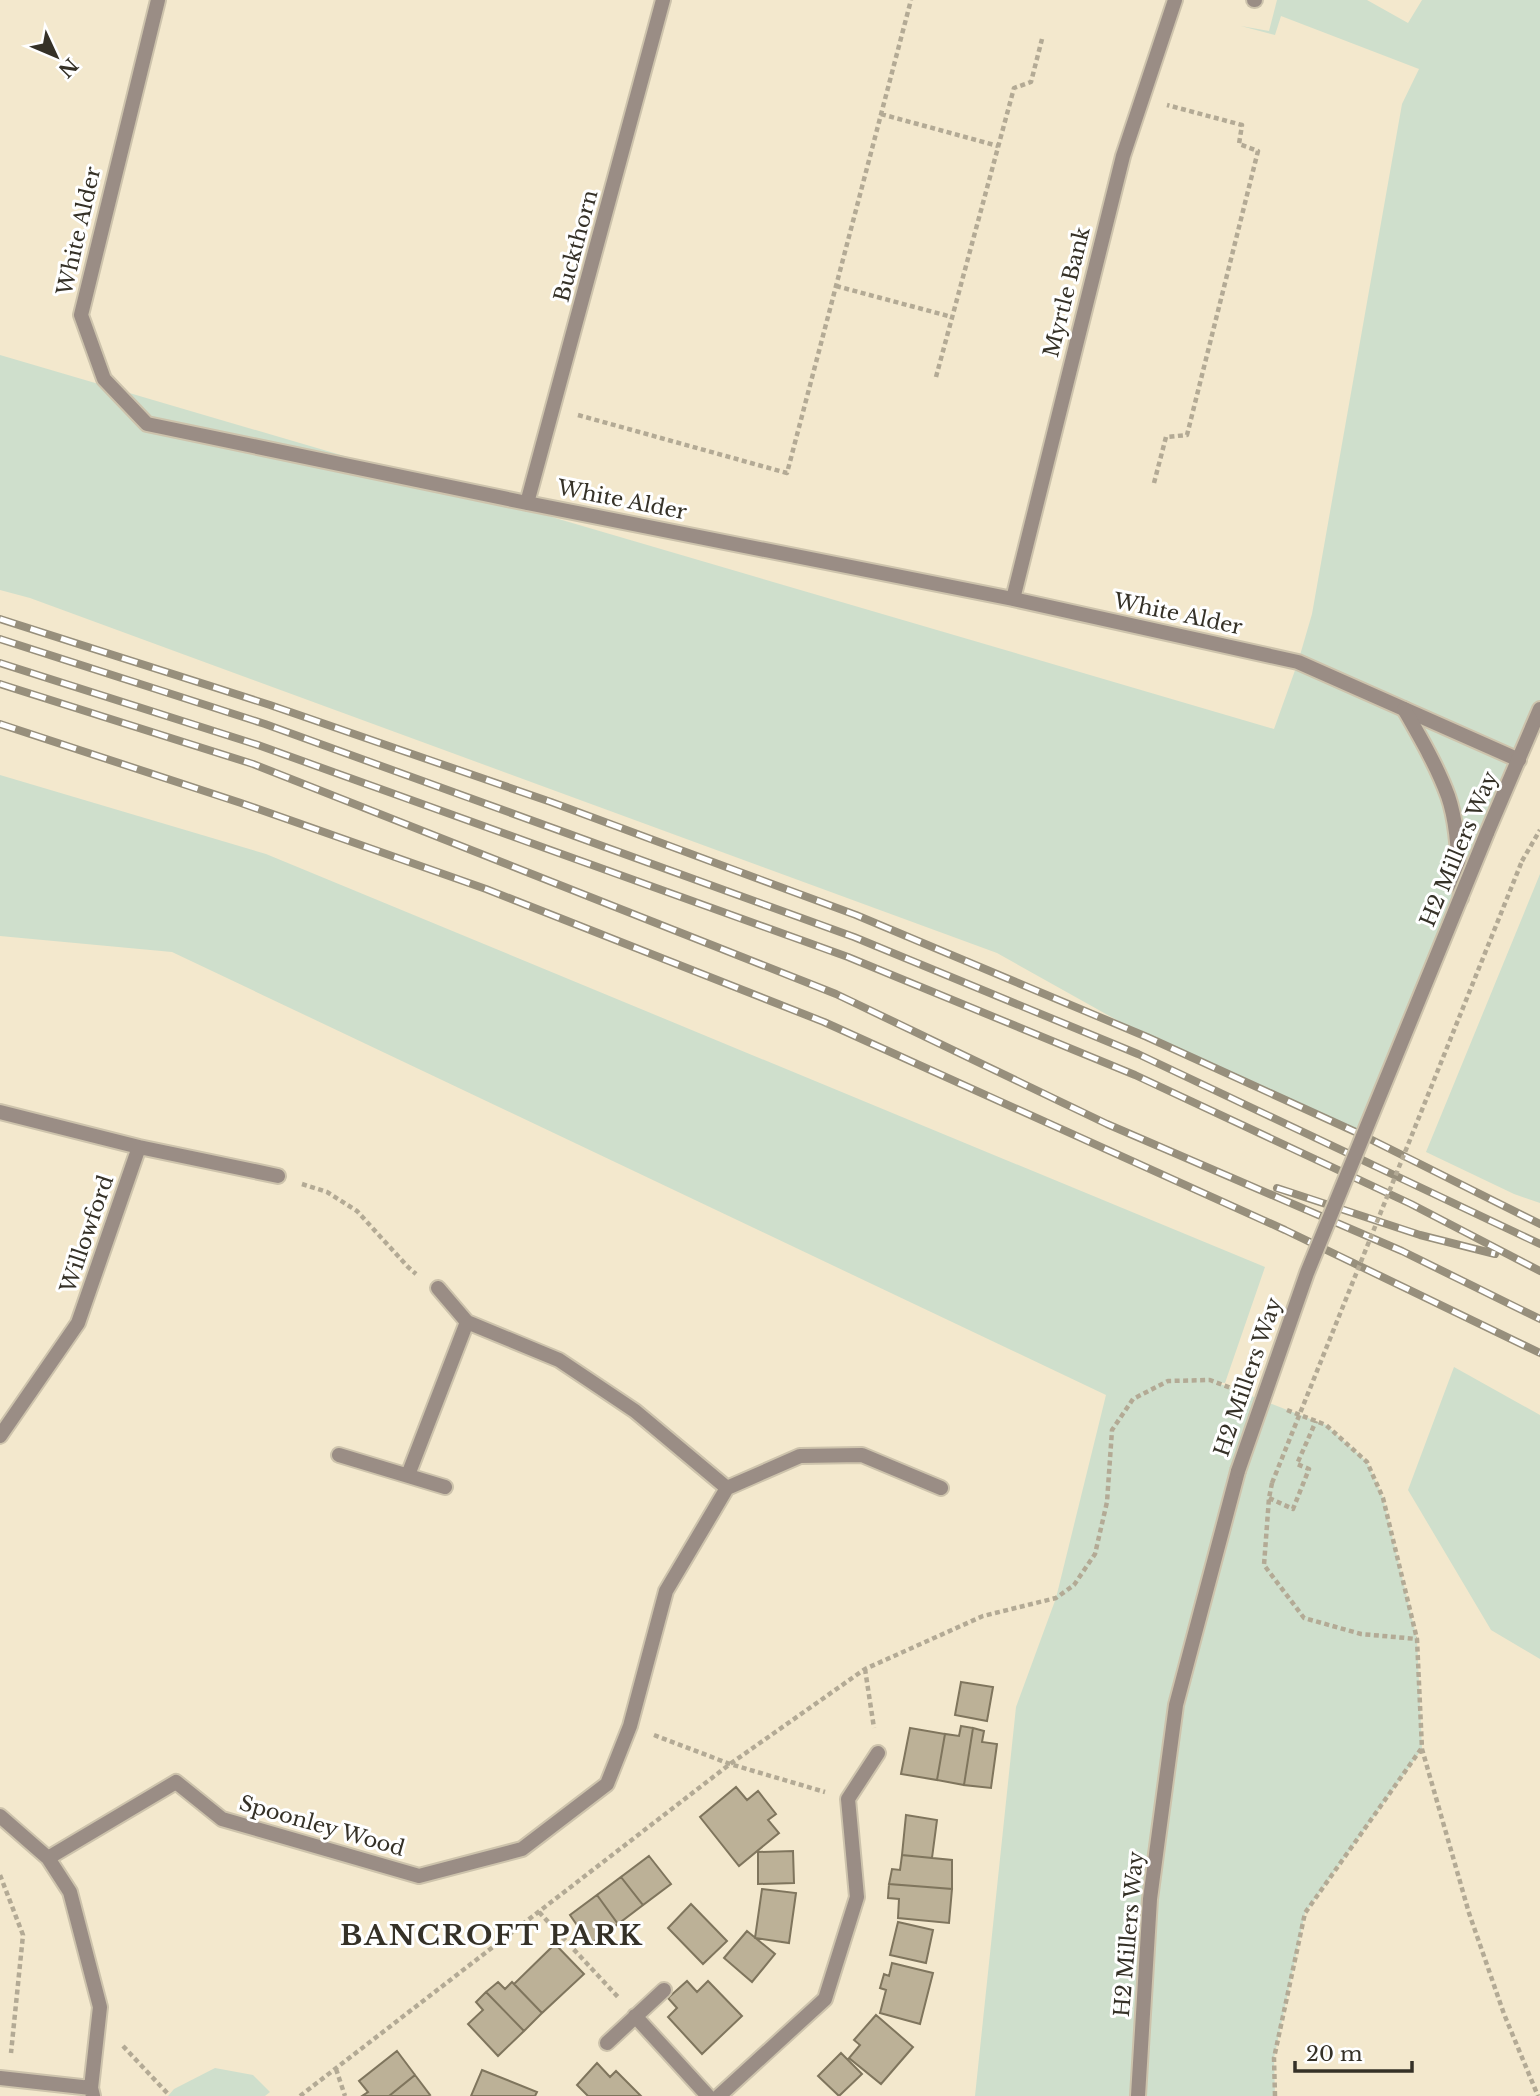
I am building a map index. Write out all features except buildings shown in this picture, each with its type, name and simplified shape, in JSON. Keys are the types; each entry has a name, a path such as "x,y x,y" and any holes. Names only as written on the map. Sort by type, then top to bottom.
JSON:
{"street":[{"name":"White Alder","path":"158,0 81,315 104,379 147,424 527,503 1013,599 1298,662 1518,760"},
{"name":"Buckthorn","path":"527,503 555,408 663,0"},
{"name":"Myrtle Bank","path":"1013,599 1119,168 1175,0"},
{"path":"1404,709 1433,762 1448,798 1455,830 1461,898"},
{"name":"H2 Millers Way","path":"1139,2096 1150,1899 1176,1705 1237,1471 1307,1273 1540,709"},
{"path":"0,1112 139,1147 278,1176"},
{"name":"Willowford","path":"0,1436 78,1323 139,1147"},
{"path":"438,1288 467,1322 559,1360 635,1411 726,1488 800,1456 862,1455 941,1488"},
{"path":"408,1475 467,1322"},
{"path":"340,1455 445,1487"},
{"name":"Spoonley Wood","path":"48,1858 176,1782 222,1819 419,1876 522,1849 607,1784 630,1726 666,1591 726,1488"},
{"path":"719,2096 825,1999 857,1898 848,1799 878,1753"},
{"path":"0,1816 48,1858 70,1892 100,2007 92,2092 4,2078"},
{"path":"607,2043 664,1990"},
{"path":"635,2016 708,2096"}],"path":[{"path":"555,408 788,473 911,0"},
{"path":"936,377 1014,88 1031,82 1042,39"},
{"path":"1142,98 1242,125 1239,144 1258,151 1187,435 1166,437 1154,483"},
{"path":"881,113 998,146"},
{"path":"836,286 952,317"},
{"path":"1418,1639 1361,1634 1304,1618 1265,1565 1269,1498 1272,1483 1522,862 1540,830"},
{"path":"278,1176 327,1192 357,1211 408,1267 438,1288"},
{"path":"300,2096 730,1764 865,1669 983,1616 1056,1598 1074,1585 1095,1554 1107,1502 1112,1430 1133,1399 1168,1381 1210,1380 1241,1392"},
{"path":"1283,1408 1326,1425 1367,1462 1383,1498 1418,1639 1422,1749 1469,1913 1504,2014 1538,2096"},
{"path":"1269,1498 1293,1509 1309,1469 1297,1464 1316,1421"},
{"path":"865,1669 878,1753"},
{"path":"630,1726 730,1764 848,1799"},
{"path":"1275,2096 1274,2058 1305,1913 1422,1749"},
{"path":"0,1875 23,1935 4,2078"},
{"path":"539,1912 635,2016"},
{"path":"99,2020 169,2095"},
{"path":"336,2069 345,2096"}],"green space":[{"path":"1277,0 1367,0 1408,23 1422,0 1540,0 1540,709 1360,1134 1147,1037 997,953 30,598 0,590 0,355 1274,729 1312,614 1402,104 1419,69 1281,16 1275,35 1241,26 1269,31"},
{"path":"0,775 266,854 1265,1267 1225,1383 1215,1382 1326,1425 1367,1462 1383,1498 1417,1639 1422,1749 1305,1913 1274,2058 1275,2096 975,2096 1016,1707 1056,1598 1106,1395 172,952 0,936"},
{"path":"1540,874 1540,1203 1514,1194 1426,1152"},
{"path":"1454,1367 1540,1415 1540,1659 1491,1630 1408,1490"},
{"path":"215,2068 253,2075 270,2092 265,2096 168,2096 174,2089"}],"railway":[{"path":"0,619 270,705 551,802 856,915 1147,1037 1360,1134 1540,1224"},
{"path":"0,639 265,724 854,937 1138,1054 1540,1244"},
{"path":"0,663 258,745 848,957 1135,1075 1411,1204 1540,1271"},
{"path":"0,684 253,764 836,994 1107,1124 1402,1251 1540,1319"},
{"path":"0,724 241,803 486,889 824,1022 1285,1230 1540,1353"},
{"path":"1277,1188 1420,1235 1495,1254"}],"district":[{"name":"BANCROFT PARK","path":"492,1935"}]}
